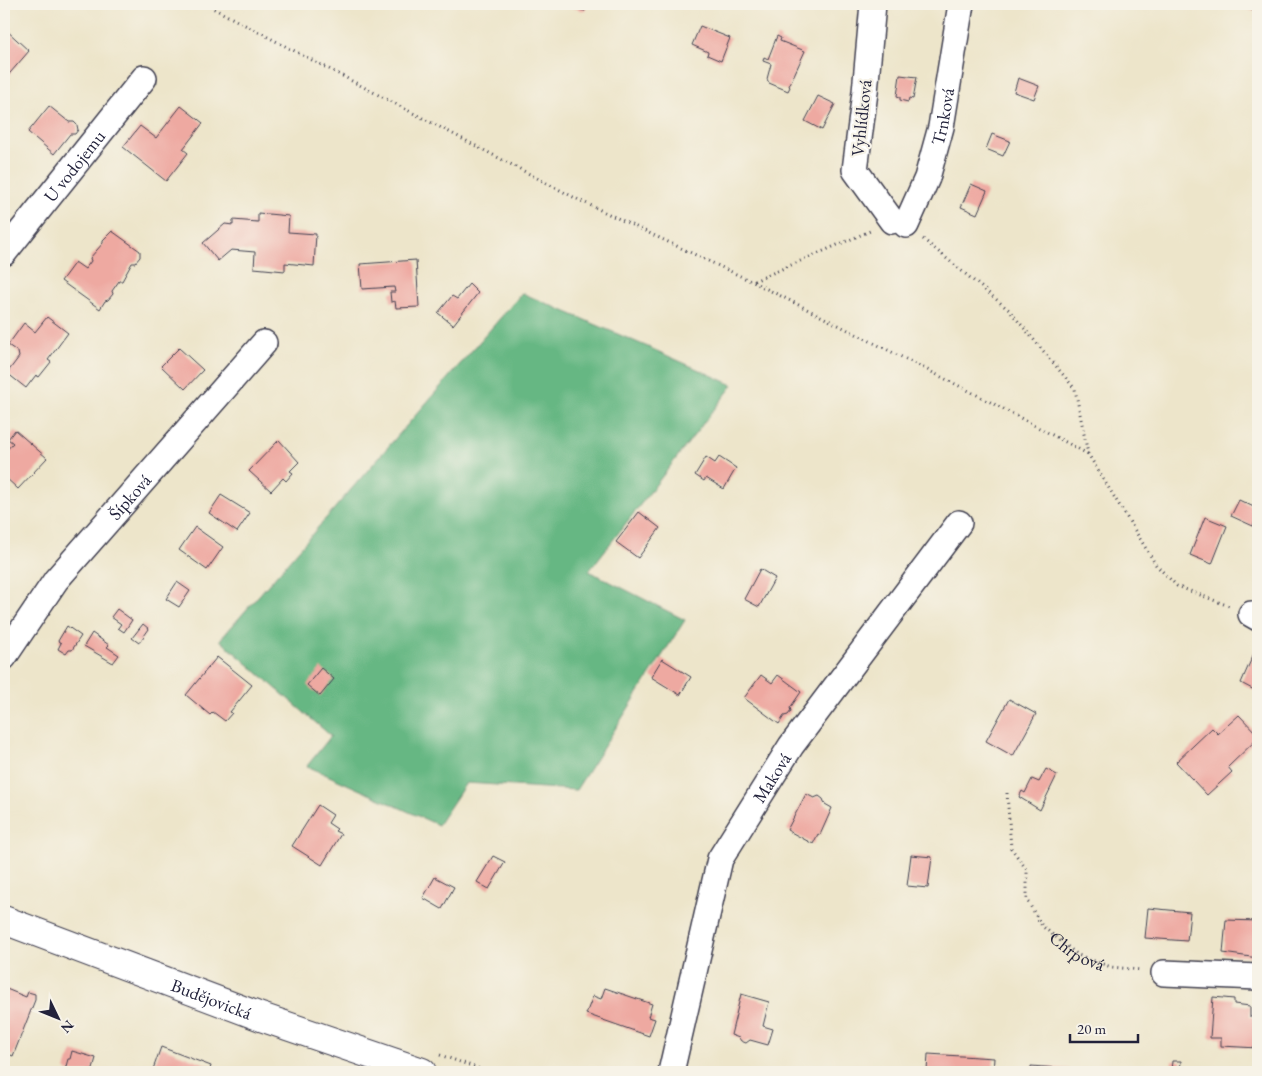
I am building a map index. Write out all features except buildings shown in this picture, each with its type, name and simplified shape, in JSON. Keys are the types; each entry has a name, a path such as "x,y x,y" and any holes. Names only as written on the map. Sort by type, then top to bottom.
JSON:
{"main road":[{"name":"Budějovická","path":"4,920 261,1017 422,1072"}],"street":[{"name":"Vyhlídková","path":"873,4 856,170 899,223"},
{"name":"Trnková","path":"899,223 927,178 941,127 962,4"},
{"name":"U vodojemu","path":"4,253 144,78"},
{"name":"Šípková","path":"4,656 56,580 264,343"},
{"name":"Maková","path":"672,1072 720,859 791,746 959,523"},
{"path":"1164,973 1258,977"}],"path":[{"path":"206,4 579,200 753,282 981,396 1088,454"},
{"path":"753,282 899,223 1009,310 1074,389 1088,454 1156,565 1177,586 1255,616"},
{"name":"Chrpová","path":"1007,793 1011,848 1027,870 1027,900 1042,926 1078,955 1111,967 1164,973"}],"green space":[{"path":"522,293 733,385 589,571 685,620 576,790 466,783 438,825 307,766 331,736 220,640"}]}
